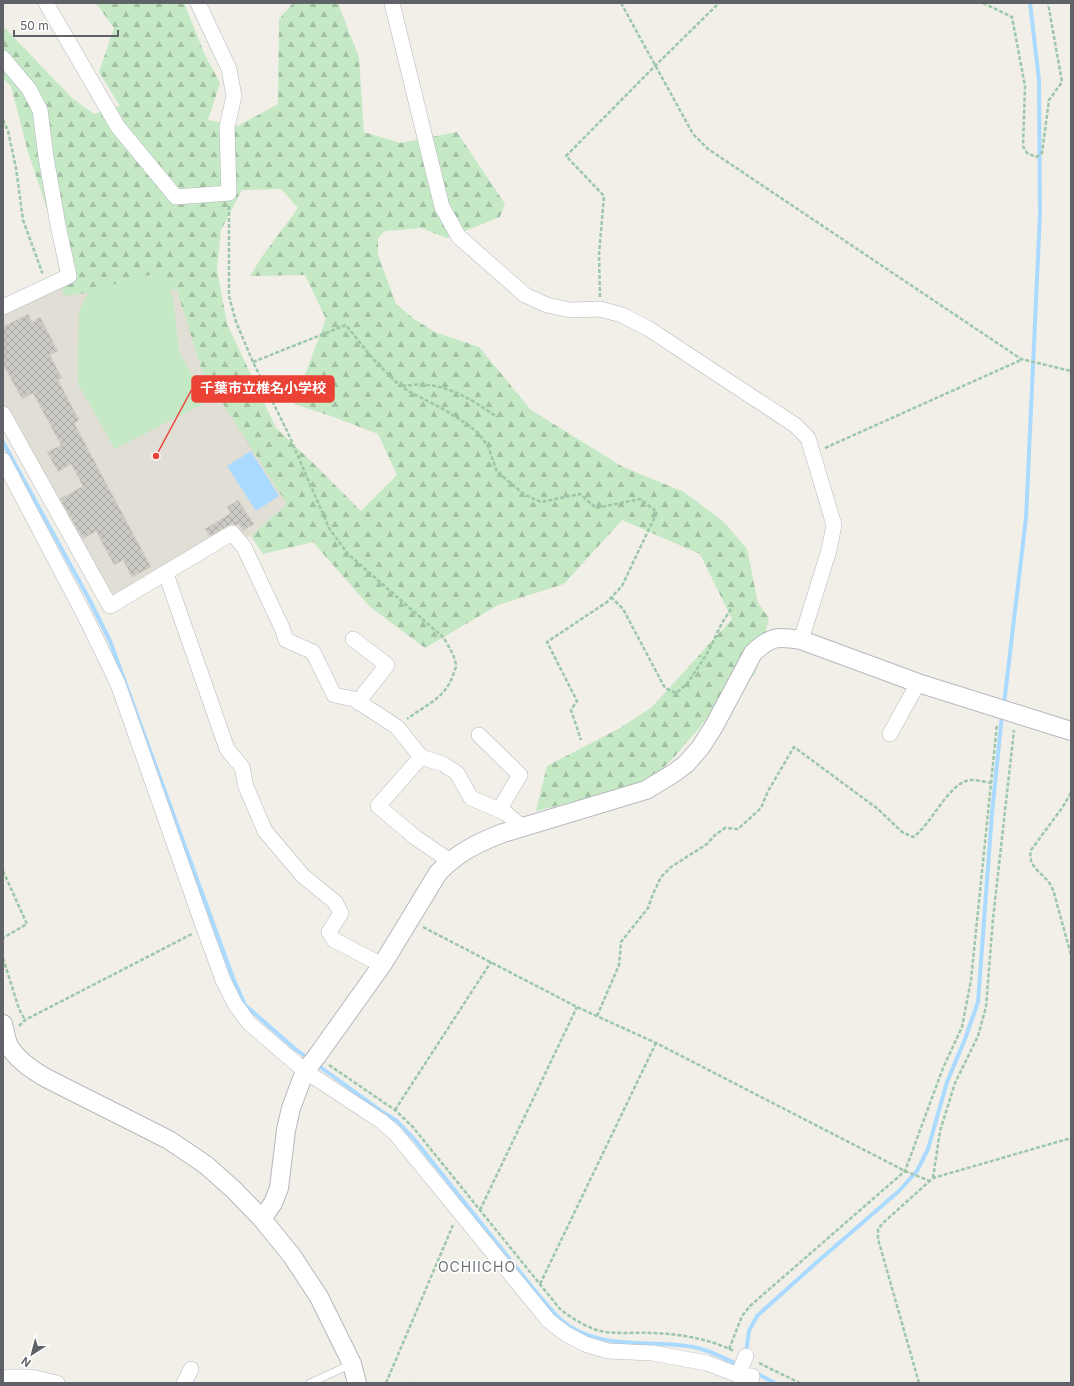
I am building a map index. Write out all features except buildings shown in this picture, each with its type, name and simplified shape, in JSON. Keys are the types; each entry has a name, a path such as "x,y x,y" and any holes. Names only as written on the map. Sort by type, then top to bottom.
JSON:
{"street":[{"path":"46,3 118,126 176,197 229,193 227,128 234,96 229,69 198,3"},
{"path":"392,3 442,207 459,236 525,295 547,305 570,310 600,309 622,315 649,329 795,425 808,438 834,525 829,550 801,640"},
{"path":"3,58 29,89 40,110 46,157 69,276 3,307"},
{"path":"3,414 110,606 166,574 232,532 244,547 282,628 286,640 313,652 334,695 354,699 397,727 421,757 443,764 457,773 471,798 506,813 523,828"},
{"path":"3,460 86,618 118,684 223,980 235,1004 249,1023 305,1071 381,1121 395,1133 549,1321 566,1334 585,1344 608,1351 652,1353 707,1363 744,1379 746,1356"},
{"path":"166,574 227,749 242,767 246,787 265,831 303,876 335,902 341,913 329,932 334,940 382,965"},
{"path":"262,1219 273,1203 279,1188 286,1130 291,1108 305,1071 382,965 429,885 438,873 450,861 480,842 502,833 523,828 646,790 662,782 686,764 700,748 713,728 753,653 762,644 773,638 784,637 801,640 918,683 1071,731"},
{"path":"354,639 387,665 358,702"},
{"path":"890,734 918,683"},
{"path":"478,735 520,774 500,810"},
{"path":"421,757 378,806 416,838 450,861"},
{"path":"3,1024 6,1046 31,1069 170,1140 206,1165 262,1219 292,1256 319,1296 352,1364 357,1383"},
{"path":"184,1383 191,1369"},
{"path":"3,1377 30,1377 57,1383"}],"lane":[{"path":"310,1383 352,1364"}],"path":[{"path":"621,3 693,134 708,149 1021,359 1071,371"},
{"path":"600,309 599,254 604,196 566,156 719,3"},
{"path":"983,3 1012,17 1025,86 1023,146 1028,153 1036,157 1042,153 1049,100 1062,82 1048,3"},
{"path":"3,120 8,130 16,168 23,220 42,272 38,275"},
{"path":"229,193 229,296 236,322 253,362 288,433 329,528 348,554 444,638 453,654 456,666 450,684 436,700 418,710 397,727"},
{"path":"253,362 346,325 374,360 401,386 445,410 478,433 488,446 497,472 525,495 541,502 580,494 596,508 640,499 657,512 622,586 607,602 547,642 577,701 571,710 581,740"},
{"path":"812,453 1021,359"},
{"path":"401,386 428,385 451,391 476,403 497,417"},
{"path":"611,597 623,610 665,688 676,693 688,684 708,652 722,622 731,609"},
{"path":"729,1348 742,1316 750,1306 905,1171 943,1068 962,1027 972,980 998,708"},
{"path":"933,1178 940,1131 955,1083 978,1036 986,1007 993,919 1016,714"},
{"path":"597,1016 619,965 620,942 648,908 661,877 671,867 707,844 715,835 725,828 738,829 761,808 768,791 794,747 878,810 902,832 913,837 920,832 943,801 958,784 971,780 991,783"},
{"path":"1071,792 1062,808 1031,850 1029,856 1032,865 1050,884 1054,893 1071,954"},
{"path":"3,871 27,924 3,938"},
{"path":"409,920 577,1007 656,1043 905,1171 930,1181"},
{"path":"6,1046 10,1034 24,1020 204,928"},
{"path":"3,958 19,1009 24,1020"},
{"path":"395,1110 491,962"},
{"path":"386,1383 451,1229 464,1218 480,1210 577,1007"},
{"path":"540,1284 656,1043"},
{"path":"317,1056 395,1110 412,1126 560,1309 574,1319 606,1332 653,1333 693,1337 708,1341 729,1348 800,1383"},
{"path":"919,1383 878,1240 878,1229 933,1178 1071,1138"}],"shaded area":[{"path":"174,233 305,507 243,540 236,528 115,600 108,596 3,405 3,310"}],"green space":[{"path":"96,3 184,3 204,53 220,83 208,120 238,126 278,104 279,19 293,3 338,3 359,58 364,132 400,143 457,132 505,204 500,217 447,238 421,228 385,231 378,238 378,255 396,304 414,319 435,332 479,347 531,410 623,467 684,492 725,523 747,549 758,603 769,618 755,674 711,714 676,755 648,783 536,811 547,766 620,728 652,707 732,619 700,554 622,520 564,584 498,605 425,648 369,606 313,542 263,554 251,536 287,504 202,371 177,290 133,286 64,296 50,218 28,152 11,86 3,78 3,26 72,98 94,114 120,106 99,72 114,28","holes":["281,189 298,208 261,258 250,276 305,275 326,319 294,404 378,434 397,475 361,511 276,428 227,324 217,269 221,230 242,190"]},
{"path":"153,274 163,276 173,297 179,351 206,402 115,449 78,384 79,311 89,291"}],"water":[{"path":"251,451 279,496 256,511 227,466"}],"waterway":[{"path":"1004,704 1026,518 1040,214 1039,80 1030,3"},
{"path":"3,442 89,599 110,641 233,978 245,1005 294,1048 309,1059"},
{"path":"746,1353 749,1331 757,1316 899,1191 917,1171 928,1149 947,1082 965,1039 978,1002 992,813 1002,715"},
{"path":"316,1064 397,1121 414,1139 540,1297 561,1320 590,1336 605,1340 694,1347 739,1365"},
{"path":"756,1373 775,1383"}],"place":[{"name":"千葉市立椎名小学校","path":"156,456"}],"district":[{"name":"OCHIICHO","path":"477,1267"}]}
